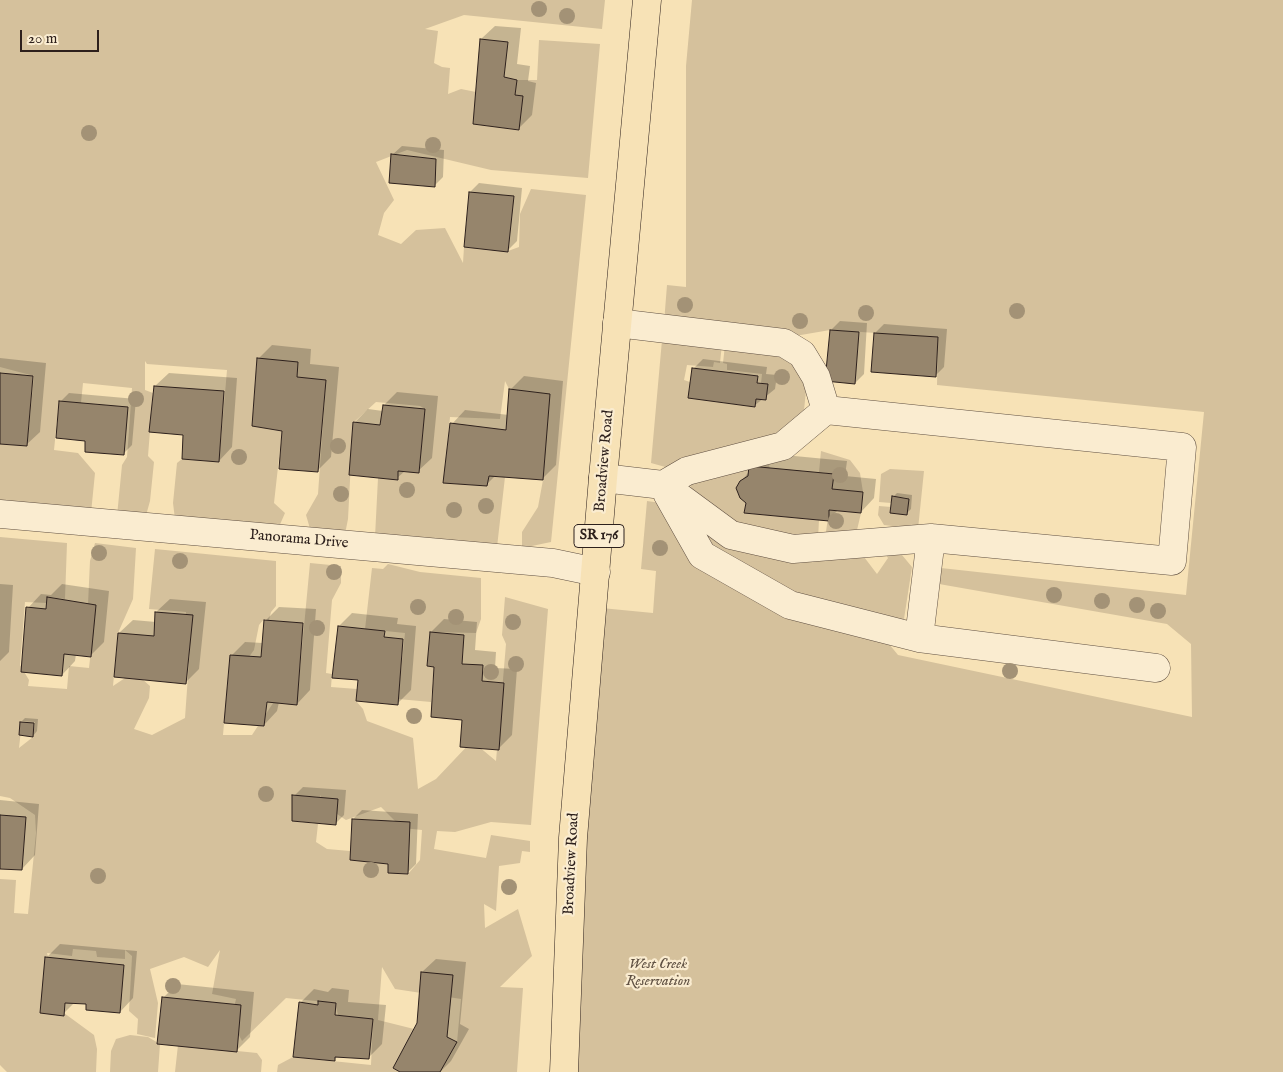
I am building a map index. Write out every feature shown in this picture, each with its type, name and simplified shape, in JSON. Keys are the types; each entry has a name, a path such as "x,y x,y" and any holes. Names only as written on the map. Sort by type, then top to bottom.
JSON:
{"main road":[{"name":"Broadview Road","path":"564,1072 573,838 603,478 647,0"}],"street":[{"path":"617,323 784,343 802,354 816,377 826,410"},
{"path":"603,478 663,486 731,535 793,549 931,538 1172,561 1182,447 826,410 783,446 687,471 663,486"},
{"path":"663,486 702,555 790,605 919,638 1156,668"},
{"name":"Panorama Drive","path":"0,514 553,563 596,572"},
{"path":"919,638 931,538"}],"green space":[{"path":"0,0 605,0 602,29 464,15 425,29 438,31 434,63 450,68 448,94 461,89 476,92 473,124 518,130 523,96 515,95 517,80 537,80 539,40 600,44 588,178 491,170 407,150 376,162 394,200 384,213 378,235 401,244 416,230 445,228 463,263 464,247 508,251 519,247 520,214 531,189 586,195 551,542 522,548 522,532 538,507 543,480 549,394 509,389 505,381 500,419 450,417 444,483 486,486 489,476 505,477 497,547 375,537 378,478 398,479 398,471 419,472 425,409 420,406 376,402 353,423 348,519 345,534 311,532 306,515 318,494 326,381 297,377 298,363 257,358 252,426 282,431 274,503 285,513 278,529 175,519 173,503 177,463 182,459 219,462 227,370 147,364 145,361 145,390 153,393 148,456 154,462 150,501 145,519 117,516 122,465 127,457 132,388 83,383 81,403 59,401 54,450 78,453 95,473 91,513 0,505 0,444 27,446 34,376 0,367"},
{"name":"West Creek Reservation","path":"692,0 1283,0 1283,1072 550,1072 573,838 591,607 653,613 656,571 641,569 647,501 661,503 686,514 861,553 877,574 888,558 881,548 897,549 912,567 904,619 876,628 898,655 1192,717 1191,644 1167,624 939,584 941,568 1186,595 1204,412 937,385 938,337 830,330 795,336 664,323 667,285 686,287 686,66"},
{"path":"662,340 722,344 720,363 714,362 713,367 687,365 684,380 690,382 689,398 754,407 756,399 766,399 768,384 761,383 762,374 727,370 727,364 723,363 725,345 793,357 807,381 803,420 777,434 669,468 651,463"},
{"path":"821,451 850,460 860,473 863,492 832,489 833,474 819,472"},
{"path":"764,455 770,468 749,466 748,476 736,488 740,498 746,503 744,513 819,520 818,539 734,526 690,499 691,480"},
{"path":"890,469 924,471 918,529 884,525 878,515 879,506 891,507 890,513 907,514 908,498 892,496 891,503 879,502 881,474"},
{"path":"829,510 861,513 857,530 825,539"},
{"path":"0,537 67,543 65,599 47,597 46,603 25,602 20,665 29,680 28,686 67,689 69,666 89,668 96,605 88,604 90,561 95,543 136,548 133,599 118,633 113,686 134,672 150,686 149,698 134,729 152,735 185,718 190,647 184,634 186,612 149,609 155,549 276,561 276,606 271,612 269,620 264,619 259,625 254,650 241,668 229,667 223,735 252,735 279,694 298,690 310,563 341,566 341,583 332,600 326,673 332,674 331,687 357,689 356,701 363,709 367,721 413,738 418,789 436,779 472,741 496,761 506,644 502,635 505,597 548,609 531,825 491,822 455,832 437,831 434,849 486,858 491,835 530,841 530,852 522,851 520,863 499,866 496,911 484,904 485,928 518,909 532,956 500,987 523,988 517,1072 440,1072 457,1042 461,999 395,989 382,967 378,1020 414,1029 393,1068 400,1072 277,1072 278,1065 293,1057 371,1065 373,1020 338,1015 335,1003 286,998 242,1041 231,1020 236,999 212,994 220,950 208,967 184,957 150,969 158,1003 155,1038 137,1034 138,1019 129,1011 132,956 125,950 125,959 97,957 96,951 73,949 72,956 47,953 64,1013 94,1035 97,1049 96,1072 7,1072 0,1065 0,879 16,880 14,913 28,914 36,833 35,815 10,798 0,796","holes":["22,721 35,722 33,737 19,748","292,795 320,797 320,795 325,806 346,820 381,807 402,828 422,830 420,860 408,874 388,873 388,864 350,860 350,851 327,849 316,842 318,824 292,821"]},
{"path":"388,564 420,572 481,578 481,619 476,633 430,632 427,666 434,667 431,702 398,699 405,633 365,629 372,568 383,569"},
{"path":"130,1035 148,1037 160,1044 158,1072 110,1072 111,1051 116,1039"},
{"path":"178,1045 257,1053 262,1060 261,1072 175,1072"}],"building":[{"path":"480,39 508,42 504,77 517,80 515,95 523,96 519,130 473,124"},
{"path":"391,154 436,159 435,187 389,183"},
{"path":"469,192 514,196 508,252 464,247"},
{"path":"830,330 859,332 855,384 825,381"},
{"path":"874,333 938,337 936,377 871,372"},
{"path":"257,358 298,362 297,377 326,380 318,472 279,469 282,431 252,426"},
{"path":"692,368 758,376 757,383 768,384 766,400 756,399 755,407 688,398"},
{"path":"0,373 33,376 27,446 0,444"},
{"path":"154,386 224,391 219,462 182,459 183,435 149,432"},
{"path":"509,389 550,394 543,480 489,476 487,486 443,483 450,423 506,430"},
{"path":"59,401 128,407 124,455 85,452 85,441 56,438"},
{"path":"383,405 425,409 419,473 398,471 398,480 349,475 353,422 380,425"},
{"path":"749,466 834,474 832,489 863,492 861,513 829,510 829,521 744,513 746,503 740,498 736,488 740,481 748,476"},
{"path":"892,496 909,499 907,515 890,513"},
{"path":"47,597 96,605 91,657 64,654 62,676 21,672 26,607 46,609"},
{"path":"155,612 193,615 186,684 114,677 118,633 154,636"},
{"path":"264,620 303,623 297,705 267,702 264,726 224,723 230,655 261,657"},
{"path":"338,626 385,631 384,637 403,639 398,705 356,701 358,680 332,678"},
{"path":"430,632 464,635 462,664 483,665 482,681 504,683 499,750 460,747 462,720 431,717 434,667 427,666"},
{"path":"20,722 34,723 33,737 19,735"},
{"path":"292,795 338,799 336,825 292,821"},
{"path":"0,815 26,817 22,870 0,869"},
{"path":"352,819 410,822 408,874 388,873 388,864 350,860"},
{"path":"45,957 124,965 120,1013 86,1010 86,1004 65,1003 64,1016 40,1013"},
{"path":"421,972 453,975 447,1037 457,1042 440,1072 400,1072 393,1068 417,1023"},
{"path":"162,997 241,1005 237,1052 157,1044"},
{"path":"318,1001 336,1003 335,1015 373,1019 369,1059 335,1057 335,1061 293,1057 299,1002 318,1005"}]}
